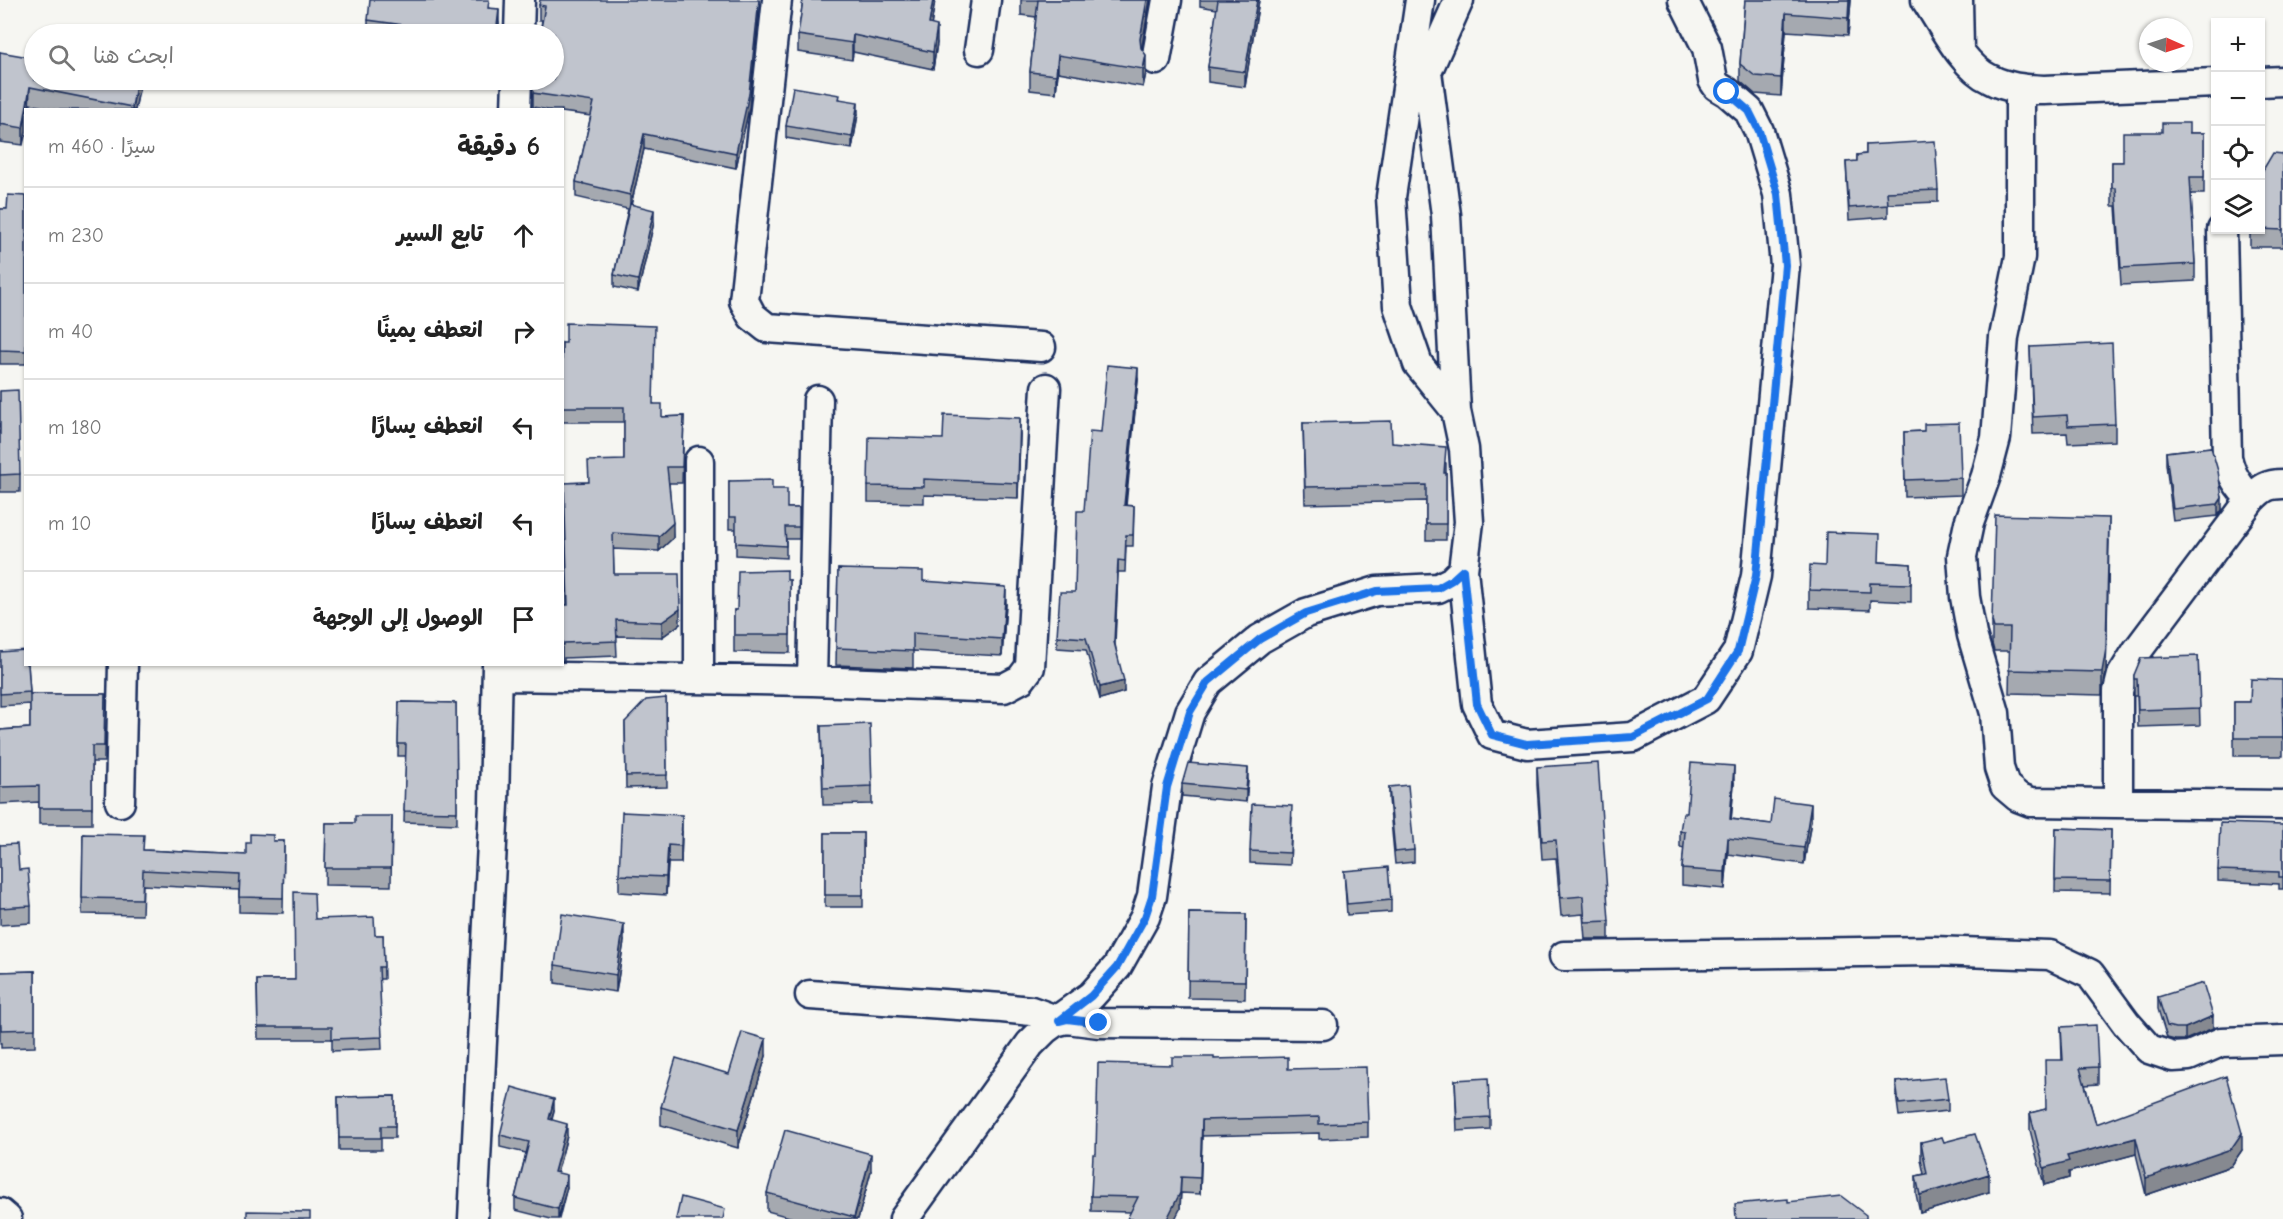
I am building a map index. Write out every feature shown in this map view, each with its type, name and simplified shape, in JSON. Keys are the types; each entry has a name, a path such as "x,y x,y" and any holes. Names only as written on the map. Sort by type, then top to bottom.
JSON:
{"street":[{"path":"519,24 520,0"},
{"path":"777,0 744,301 752,316 767,328 1041,347"},
{"path":"979,50 986,0"},
{"path":"1156,60 1167,0"},
{"path":"1420,0 1391,196 1398,306 1418,364 1455,411"},
{"path":"1405,95 1427,72 1458,0"},
{"path":"1427,72 1446,216 1455,411 1464,449 1469,522 1463,570 1477,704 1492,735 1527,744 1633,737 1707,699 1738,651 1756,576 1785,265 1778,194 1759,131 1749,111 1717,86 1713,80 1707,48 1683,0"},
{"path":"1926,0 1976,71 1991,80 2020,88 2044,90 2211,84"},
{"path":"1958,0 1959,49"},
{"path":"2265,82 2283,81"},
{"path":"2020,88 2020,257 2004,337 1996,438 1986,476 1969,523 1962,556 1965,597 1972,635 1995,713 1999,768 2005,786 2018,797 2031,802 2283,805"},
{"path":"516,108 517,90"},
{"path":"2222,234 2227,457 2230,471 2240,488 2251,499"},
{"path":"473,1219 494,804 497,670 699,679 1004,688 1021,679 1030,667 1046,388"},
{"path":"812,681 818,400"},
{"path":"699,461 699,679"},
{"path":"2118,802 2118,691 2122,675 2137,651 2251,499 2262,488 2271,484 2283,484"},
{"path":"904,1219 1030,1044 1046,1029 1091,996 1117,967 1145,917 1152,896 1167,787 1190,712 1208,682 1260,639 1306,613 1377,591 1438,588 1463,570"},
{"path":"120,802 123,666"},
{"path":"1564,956 1933,951 2050,955 2090,974 2126,1023 2149,1049 2173,1057 2189,1056 2222,1042 2283,1040"},
{"path":"810,995 1031,1011 1059,1021 1067,1019 1099,1023 1323,1025"},
{"path":"0,1213 7,1219"}],"building":[{"path":"370,0 489,0 488,8 499,9 497,24 396,24 368,20"},
{"path":"540,0 759,0 749,94 736,153 644,134 630,195 576,182 594,102 533,93 533,90 564,90 564,24 542,24 545,6 539,5"},
{"path":"803,0 933,0 929,24 937,26 933,52 853,35 852,43 798,35"},
{"path":"1038,0 1147,0 1140,39 1141,48 1146,55 1143,69 1058,55 1056,75 1030,72"},
{"path":"1218,0 1257,0 1245,72 1208,67"},
{"path":"1745,0 1849,0 1848,18 1786,13 1781,78 1755,76 1740,64"},
{"path":"0,52 24,56 24,90 29,90 26,108 24,108 23,128 0,124"},
{"path":"793,87 840,95 839,99 858,102 852,137 786,126"},
{"path":"45,90 135,90 132,107"},
{"path":"2162,123 2189,123 2189,133 2204,133 2204,177 2190,177 2195,264 2121,268 2116,188 2112,188 2112,162 2123,162 2123,132 2162,132"},
{"path":"1935,141 1938,190 1887,192 1888,205 1849,208 1846,162 1857,161 1857,155 1866,154 1866,145"},
{"path":"2273,153 2283,154 2283,230 2265,229 2265,167"},
{"path":"8,195 24,196 24,351 0,350 0,209 7,209"},
{"path":"630,204 654,210 638,280 614,275"},
{"path":"566,323 655,326 653,404 662,404 662,417 684,416 682,467 667,467 673,523 659,536 613,533 614,574 679,574 680,609 662,622 616,620 617,641 564,643 564,605 568,605 564,483 589,482 588,461 624,460 624,407 564,407 564,343 566,343"},
{"path":"2112,343 2115,424 2068,426 2067,415 2033,417 2030,347"},
{"path":"1107,365 1138,368 1124,505 1134,506 1133,535 1126,535 1125,561 1118,560 1114,642 1124,681 1100,687 1086,638 1057,636 1060,592 1075,592 1077,511 1084,511 1090,431 1101,432"},
{"path":"18,390 20,474 0,475 0,391"},
{"path":"944,415 1020,418 1018,483 924,479 924,487 868,486 869,437 943,439"},
{"path":"1391,421 1392,443 1446,447 1444,473 1446,473 1446,524 1426,524 1426,485 1305,487 1303,423"},
{"path":"1959,423 1961,478 1905,480 1904,432 1924,431 1924,424"},
{"path":"2211,447 2222,498 2218,504 2173,509 2166,452"},
{"path":"772,480 772,489 787,489 787,508 799,508 799,527 785,527 786,546 736,543 736,517 729,517 729,481"},
{"path":"1995,515 2109,518 2106,649 2102,672 2009,670 2010,628 1994,628 1992,621"},
{"path":"1826,532 1880,534 1879,562 1911,564 1911,584 1870,583 1870,592 1809,590 1810,565 1825,566"},
{"path":"838,569 923,571 923,581 1006,587 1002,639 913,633 913,651 836,648"},
{"path":"787,570 787,580 790,580 790,635 734,635 738,571"},
{"path":"24,650 24,666 28,666 30,692 0,694 0,652"},
{"path":"2198,656 2200,708 2138,710 2137,679 2134,679 2134,675 2141,658"},
{"path":"2251,679 2282,680 2283,738 2234,738 2234,702 2250,702"},
{"path":"30,694 105,694 104,746 92,746 92,808 39,808 39,786 0,787 0,730 30,728"},
{"path":"666,698 667,775 626,776 625,722 646,700"},
{"path":"399,702 456,703 457,812 404,811 406,744 398,744"},
{"path":"870,724 872,786 823,788 821,726"},
{"path":"1188,763 1248,768 1246,790 1182,784"},
{"path":"1598,763 1609,921 1585,922 1583,896 1561,898 1556,840 1542,841 1537,767"},
{"path":"1691,763 1734,766 1730,819 1771,824 1774,799 1811,804 1804,848 1728,838 1725,872 1682,869 1685,832 1680,831 1683,813 1687,813"},
{"path":"1408,785 1414,850 1395,852 1389,787"},
{"path":"1252,804 1292,806 1290,853 1250,851"},
{"path":"622,812 682,815 681,846 668,845 666,877 619,875"},
{"path":"355,816 392,816 391,868 325,868 326,823 355,823"},
{"path":"2220,823 2283,825 2283,877 2279,877 2279,872 2218,870"},
{"path":"2056,828 2111,830 2110,881 2055,880"},
{"path":"825,833 863,833 863,895 825,895"},
{"path":"83,834 144,835 143,850 246,855 246,843 250,843 250,834 273,835 273,841 284,841 283,898 239,897 240,875 143,870 142,899 82,898"},
{"path":"17,844 19,870 28,869 31,906 0,908 0,845"},
{"path":"1388,867 1391,900 1347,904 1344,871"},
{"path":"294,892 314,893 315,919 374,917 375,935 383,935 384,967 379,967 382,1037 332,1039 332,1027 258,1027 257,980 295,980"},
{"path":"1189,913 1246,914 1245,981 1188,980"},
{"path":"562,914 624,924 616,975 555,965"},
{"path":"35,971 35,1029 1,1030 0,972"},
{"path":"2203,983 2213,1016 2185,1028 2167,1026 2158,997"},
{"path":"2096,1025 2098,1067 2080,1068 2096,1124 2226,1076 2242,1133 2231,1149 2146,1178 2136,1138 2067,1156 2069,1161 2044,1168 2030,1113 2046,1109 2045,1060 2063,1060 2061,1027"},
{"path":"742,1032 766,1039 738,1130 661,1107 676,1058 729,1074"},
{"path":"1172,1057 1214,1057 1214,1059 1288,1057 1288,1069 1366,1067 1368,1122 1319,1124 1319,1117 1202,1120 1200,1178 1181,1177 1180,1193 1167,1219 1127,1219 1138,1197 1091,1196 1093,1154 1096,1154 1098,1063 1172,1065"},
{"path":"1945,1077 1948,1099 1899,1104 1896,1082"},
{"path":"1488,1078 1490,1117 1457,1119 1455,1080"},
{"path":"512,1087 554,1099 549,1119 567,1124 554,1172 567,1175 558,1209 515,1198 529,1142 500,1135"},
{"path":"395,1096 395,1126 381,1126 381,1138 339,1138 338,1097"},
{"path":"785,1130 871,1154 854,1217 767,1193"},
{"path":"1975,1134 1989,1174 1920,1195 1916,1176 1927,1174 1921,1142 1942,1137 1944,1142"},
{"path":"1841,1196 1866,1215 1866,1219 1736,1219 1735,1204 1788,1199 1788,1202"},
{"path":"681,1197 725,1209 723,1219 676,1219"},
{"path":"247,1211 310,1212 310,1219 247,1219"}],"route":[{"path":"1099,1023 1067,1019 1059,1021 1091,996 1117,967 1145,917 1152,896 1167,787 1190,712 1208,682 1260,639 1306,613 1377,591 1438,588 1463,570 1477,704 1492,735 1527,744 1633,737 1707,699 1738,651 1756,576 1785,265 1778,194 1759,131 1749,111 1727,92"}]}
